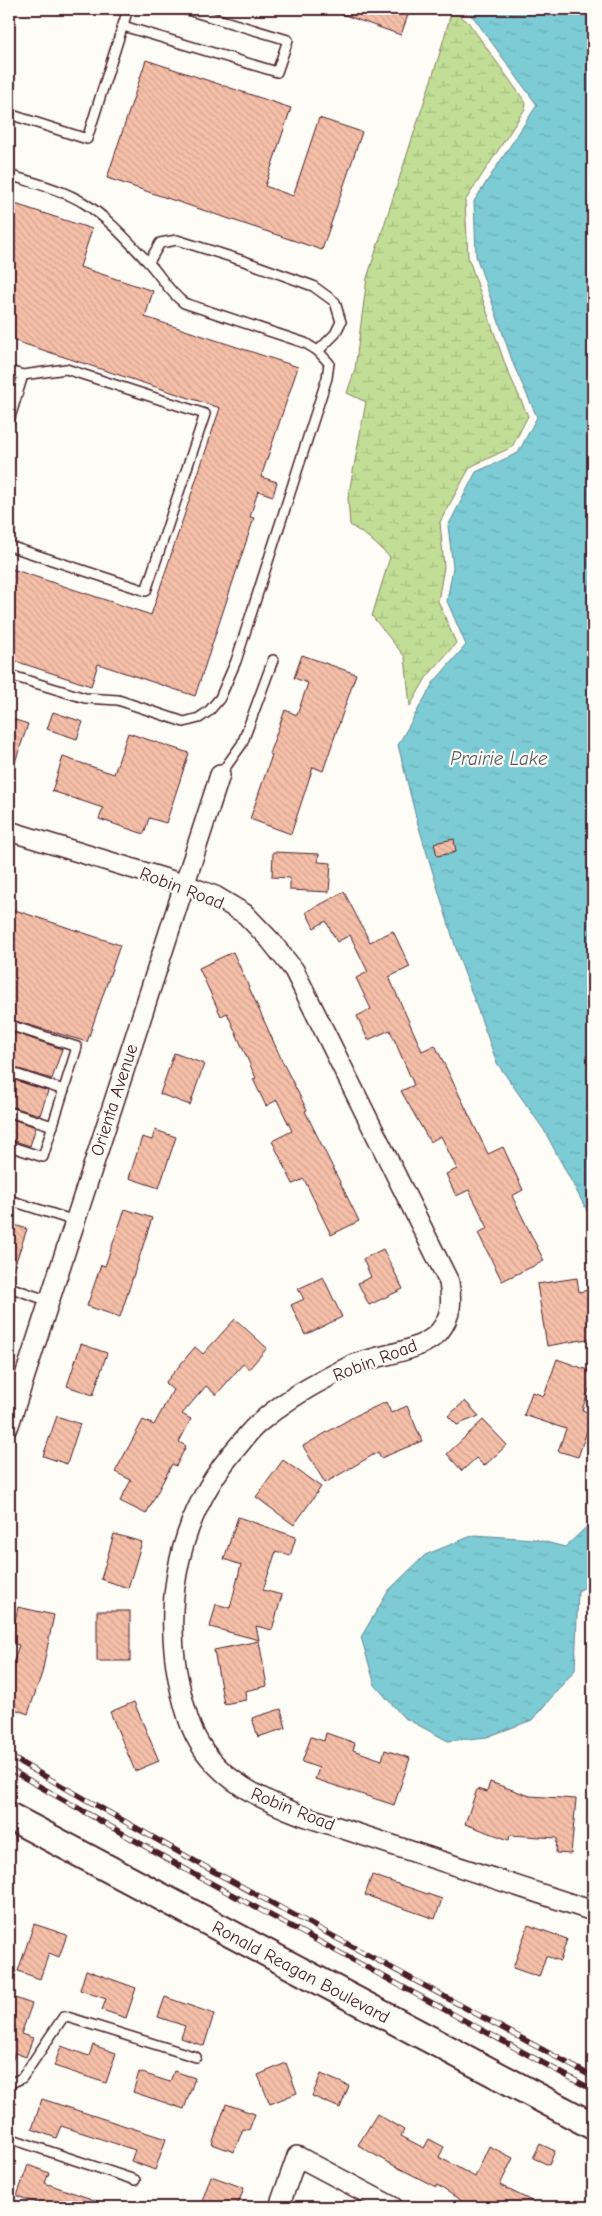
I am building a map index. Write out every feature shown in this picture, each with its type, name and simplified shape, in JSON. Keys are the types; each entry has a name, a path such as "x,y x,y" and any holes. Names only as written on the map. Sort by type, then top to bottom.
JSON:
{"street":[{"name":"Orienta Avenue","path":"9,1426 183,884 220,775"},
{"name":"Robin Road","path":"9,831 183,884 215,896 245,914 270,940 294,970 449,1282 452,1302 448,1317 438,1333 418,1345 352,1365 300,1391 258,1424 220,1466 191,1519 176,1568 172,1631 178,1688 192,1730 212,1761 240,1787 269,1802 301,1815 593,1911"},
{"name":"Ronald Reagan Boulevard","path":"9,1816 593,2126"},
{"path":"279,2207 297,2156 393,2207"}],"lane":[{"path":"9,114 87,139 128,9"},
{"path":"123,26 276,72 288,40 184,9"},
{"path":"9,175 60,191 84,203 102,216 148,262 170,292 184,303 305,343 318,350 329,363 327,378 236,661 220,698 209,711 199,718 184,722 118,700 85,698 9,675"},
{"path":"148,262 160,243 176,240 244,261 313,286 335,302 341,322 335,334 318,350"},
{"path":"9,370 23,375 66,369 205,414 146,590 9,546"},
{"path":"9,421 23,375"},
{"path":"220,775 242,744 273,660"},
{"path":"9,1025 77,1047 43,1157 9,1146"},
{"path":"9,1072 64,1090"},
{"path":"9,1112 53,1126"},
{"path":"9,1200 74,1221"},
{"path":"9,1287 49,1301"},
{"path":"9,2084 22,2078 64,2016 196,2058"},
{"path":"9,2138 135,2180"}],"green space":[{"path":"452,10 468,22 526,103 525,109 465,201 468,257 506,367 528,416 512,447 470,467 440,522 444,567 438,601 456,643 426,678 410,706 405,657 372,616 390,557 368,537 350,525 348,498 366,402 347,393 355,369 367,278"}],"water":[{"name":"Prairie Lake","path":"462,9 593,9 593,1222 544,1130 497,1063 459,958 417,821 398,745 433,683 466,645 447,601 453,567 448,526 476,472 518,453 537,417 514,366 476,256 474,201 537,105 474,18"},
{"path":"593,1521 593,1583 578,1591 575,1670 532,1720 487,1737 448,1741 403,1717 375,1685 361,1637 389,1590 425,1555 474,1535 534,1539 565,1547"}],"building":[{"path":"333,9 410,9 401,35 333,11"},
{"path":"146,60 291,108 265,186 293,196 319,118 362,132 322,250 107,178"},
{"path":"9,202 92,229 80,267 153,291 145,317 298,367 261,477 277,482 273,496 258,491 250,517 254,518 195,696 98,664 91,686 9,659 9,568 151,615 220,408 9,339"},
{"path":"302,655 356,674 323,771 313,767 291,834 250,819 272,755 269,754 285,710 297,715 308,683 294,678"},
{"path":"53,712 83,722 77,739 47,729"},
{"path":"9,718 28,724 11,774 9,774"},
{"path":"128,733 189,753 166,823 149,818 144,834 99,819 103,808 52,791 63,757 114,774"},
{"path":"454,839 456,852 437,856 434,843"},
{"path":"273,852 319,854 318,862 331,863 329,892 290,890 290,878 272,877"},
{"path":"344,892 370,942 393,931 410,967 389,977 422,1051 435,1045 488,1154 503,1147 523,1190 512,1196 544,1261 502,1281 478,1233 488,1228 469,1190 456,1196 446,1174 457,1169 441,1136 430,1142 401,1091 414,1085 390,1030 368,1040 357,1016 371,1009 356,978 368,972 350,935 337,942 326,921 314,928 306,912"},
{"path":"9,908 120,945 87,1042 9,1019"},
{"path":"233,952 284,1065 307,1110 305,1111 359,1221 331,1235 304,1179 293,1184 272,1141 292,1131 277,1100 266,1106 253,1079 256,1078 227,1013 221,1016 199,968"},
{"path":"9,1031 62,1049 52,1079 9,1066"},
{"path":"174,1053 204,1064 190,1105 160,1094"},
{"path":"9,1078 48,1091 40,1115 9,1106"},
{"path":"9,1118 36,1127 30,1146 9,1139"},
{"path":"155,1130 176,1137 159,1188 129,1178 142,1137 152,1140"},
{"path":"125,1209 152,1218 120,1317 87,1306 101,1265 105,1266"},
{"path":"9,1223 27,1229 11,1276 9,1276"},
{"path":"383,1249 403,1289 369,1305 358,1283 371,1277 363,1259"},
{"path":"323,1277 342,1317 305,1335 291,1305 304,1299 298,1289"},
{"path":"577,1278 579,1292 593,1289 593,1338 547,1346 537,1284"},
{"path":"235,1319 267,1348 249,1369 243,1364 216,1395 206,1386 182,1414 191,1419 179,1442 186,1446 176,1466 172,1464 146,1514 120,1501 131,1480 115,1472 143,1420 154,1425 173,1390 165,1383 195,1347 203,1354"},
{"path":"81,1344 107,1353 93,1395 67,1386"},
{"path":"557,1359 593,1372 593,1378 582,1410 593,1414 578,1457 558,1451 566,1429 524,1415 532,1392 544,1396"},
{"path":"465,1401 479,1416 457,1425 448,1416"},
{"path":"386,1402 391,1413 407,1406 422,1441 381,1458 378,1452 325,1483 303,1446 355,1416"},
{"path":"57,1416 80,1424 67,1464 43,1456"},
{"path":"483,1420 507,1445 484,1466 476,1458 462,1471 447,1454"},
{"path":"283,1460 321,1487 294,1525 256,1497"},
{"path":"238,1517 296,1537 290,1556 276,1551 263,1590 282,1595 272,1630 256,1626 259,1640 210,1627 216,1604 230,1608 241,1565 224,1559"},
{"path":"114,1534 142,1542 128,1588 101,1579"},
{"path":"18,1607 54,1615 42,1673 28,1714 9,1707 9,1676 19,1645 10,1643"},
{"path":"97,1611 130,1611 130,1661 97,1661"},
{"path":"259,1641 267,1686 245,1691 246,1700 224,1704 214,1650"},
{"path":"134,1702 159,1761 135,1771 110,1712"},
{"path":"281,1709 286,1728 258,1737 252,1718"},
{"path":"326,1733 355,1743 353,1750 382,1760 385,1750 410,1758 394,1805 315,1779 319,1768 302,1762 311,1737 324,1741"},
{"path":"490,1782 530,1796 576,1799 571,1854 556,1853 557,1838 510,1835 509,1840 465,1824 477,1789 487,1792"},
{"path":"372,1875 442,1899 435,1919 365,1895"},
{"path":"34,1924 67,1935 59,1957 49,1953 40,1979 18,1971"},
{"path":"528,1925 567,1939 560,1961 546,1956 539,1977 513,1968"},
{"path":"86,1970 136,1988 126,2018 102,2010 106,1999 80,1990"},
{"path":"9,1996 32,2004 21,2034 33,2038 26,2057 15,2053 11,2064 9,2063"},
{"path":"165,1997 214,2014 204,2046 181,2038 185,2026 158,2017"},
{"path":"93,2045 116,2053 106,2083 54,2066 61,2046 89,2056"},
{"path":"286,2063 297,2093 270,2104 258,2075"},
{"path":"174,2071 195,2078 184,2109 133,2092 139,2072 170,2082"},
{"path":"321,2074 349,2086 340,2108 312,2096"},
{"path":"42,2099 166,2139 155,2170 131,2161 135,2150 61,2126 56,2138 32,2129"},
{"path":"226,2104 255,2114 249,2130 243,2129 234,2152 212,2144"},
{"path":"377,2114 404,2130 401,2136 424,2148 429,2139 444,2147 439,2157 475,2177 489,2146 513,2158 500,2185 543,2207 471,2207 437,2185 436,2187 385,2161 358,2145"},
{"path":"540,2144 555,2151 549,2165 533,2158"},
{"path":"28,2165 49,2173 45,2183 109,2205 108,2207 48,2207 17,2196"},
{"path":"211,2176 244,2188 237,2207 211,2207 201,2204"}],"railway":[{"path":"9,1756 200,1864 593,2077"},
{"path":"9,1769 194,1874 593,2090"}]}
